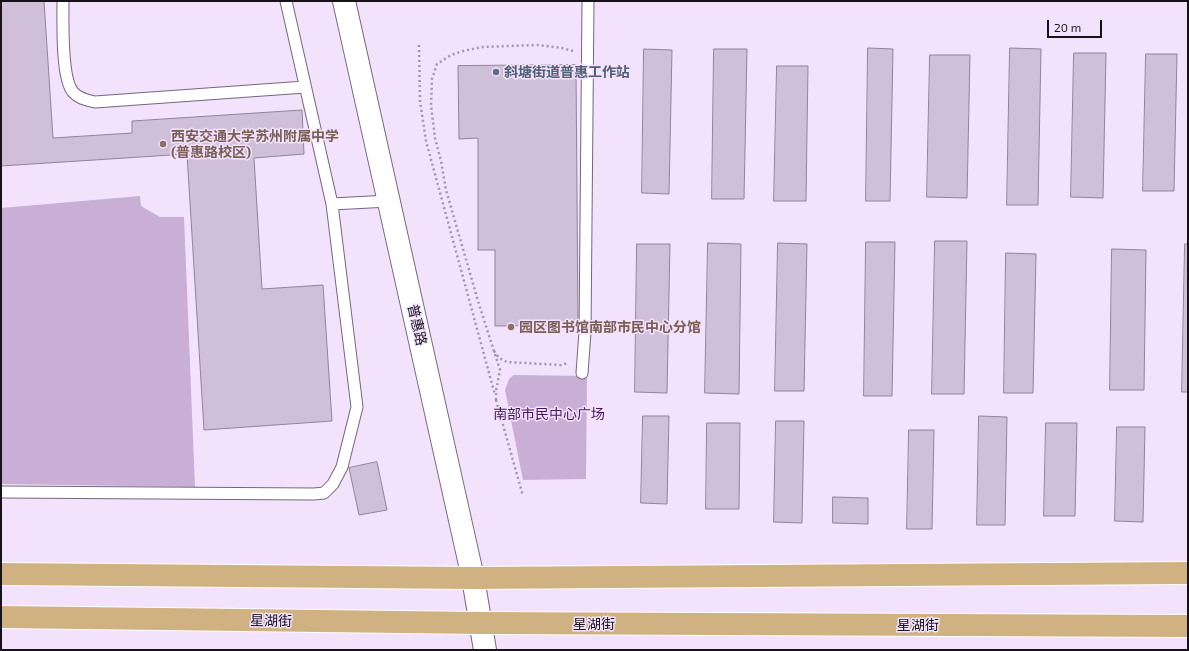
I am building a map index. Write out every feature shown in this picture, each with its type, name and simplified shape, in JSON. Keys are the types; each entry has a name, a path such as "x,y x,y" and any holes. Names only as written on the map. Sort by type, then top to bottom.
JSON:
{"main road":[{"name":"普惠路","path":"344,1 474,578 485,650"},
{"path":"1,574 474,578 1188,573"},
{"name":"星湖街","path":"1,618 481,623 1188,626"}],"lane":[{"path":"63,1 65,65 68,83 73,92 84,100 95,102 306,88"},
{"path":"1,492 314,494 324,493 333,484 342,467 357,407 332,204 286,1"},
{"path":"582,373 585,332 588,1"},
{"path":"332,204 389,201"}],"path":[{"path":"419,45 420,101 426,141 523,496"},
{"path":"496,400 500,370 478,301 446,190 441,161 434,138 432,79 437,64 451,55 476,49 538,45 562,48 574,52"},
{"path":"494,351 499,358 507,362 561,365 574,362"}],"green space":[{"path":"140,196 141,206 160,217 184,217 195,487 1,484 1,208"},
{"name":"南部市民中心广场","path":"514,375 587,376 586,479 523,480 505,390 509,379"}],"building":[{"path":"1,1 44,1 53,138 132,133 132,121 302,110 304,154 254,158 262,289 323,285 332,421 204,430 187,154 1,166"},
{"path":"868,48 893,49 890,201 866,201"},
{"path":"1010,48 1041,49 1038,205 1007,205"},
{"path":"644,49 672,50 669,194 642,193"},
{"path":"714,49 747,49 744,199 712,199"},
{"path":"1074,53 1106,53 1103,198 1071,197"},
{"path":"1146,54 1177,54 1174,191 1143,191"},
{"path":"930,55 970,55 967,198 927,197"},
{"path":"576,65 578,325 495,326 495,250 478,250 478,138 459,139 458,66"},
{"path":"777,66 808,66 806,201 774,201"},
{"path":"935,241 967,241 964,394 932,394"},
{"path":"866,242 895,242 892,396 864,396"},
{"path":"708,243 741,244 739,394 705,393"},
{"path":"778,243 807,244 804,391 775,391"},
{"path":"637,244 670,244 667,393 635,392"},
{"path":"1185,244 1188,244 1188,392 1182,392"},
{"path":"1112,249 1146,250 1144,390 1110,390"},
{"path":"1006,253 1036,254 1033,393 1004,393"},
{"path":"643,416 669,416 667,504 641,503"},
{"path":"979,416 1007,417 1005,525 977,525"},
{"path":"776,421 804,421 802,523 774,522"},
{"path":"707,423 740,423 739,509 706,509"},
{"path":"1046,423 1077,423 1075,516 1044,516"},
{"path":"1117,427 1145,427 1143,522 1115,521"},
{"path":"909,430 934,430 932,529 907,529"},
{"path":"377,462 387,510 359,515 349,468"},
{"path":"833,497 868,498 868,524 833,523"}],"place":[{"name":"斜塘街道普惠工作站","path":"496,72"},
{"name":"西安交通大学苏州附属中学 (普惠路校区)","path":"163,144"},
{"name":"园区图书馆南部市民中心分馆","path":"511,327"}]}
